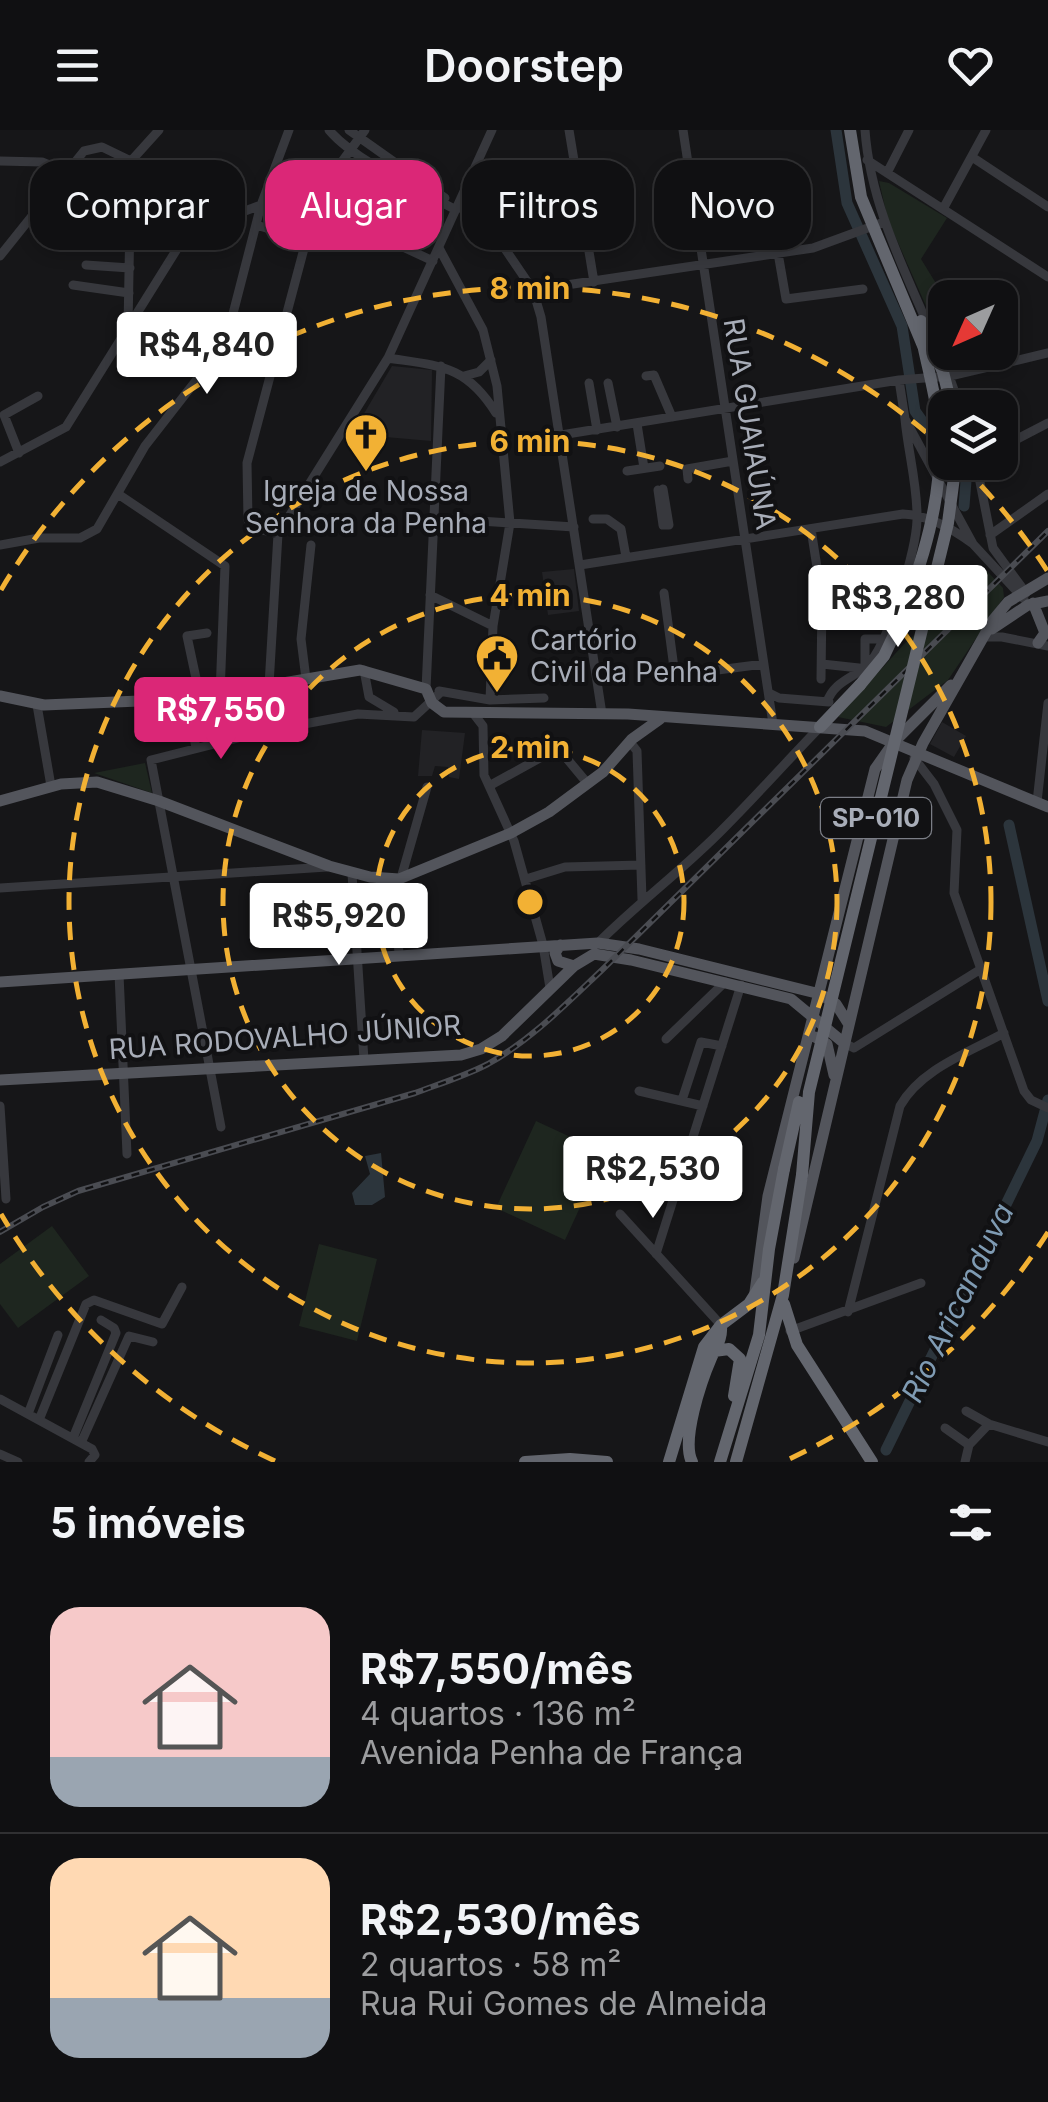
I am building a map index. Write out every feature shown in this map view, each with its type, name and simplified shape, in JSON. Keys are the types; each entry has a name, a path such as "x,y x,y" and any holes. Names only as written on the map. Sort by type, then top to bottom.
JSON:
{"highway":[{"path":"850,130 856,177 865,207 941,390"},
{"path":"862,130 866,186 943,372 946,390"},
{"path":"820,727 884,656 894,637 932,513 939,439 924,349"},
{"name":"SP-010","path":"720,1462 751,1369 784,1169 949,480"},
{"name":"SP-010","path":"736,1462 784,1288 802,1175 809,1092 940,554 950,480"},
{"path":"764,1220 764,1251 768,1256"},
{"path":"669,1462 700,1358 721,1325 766,1280"},
{"path":"784,1288 790,1331 820,1385 872,1462"},
{"path":"692,1462 687,1442 721,1336 721,1325"},
{"path":"714,1351 729,1350 740,1359 733,1418"},
{"path":"525,1462 607,1462"}],"main road":[{"path":"784,1288 906,780 993,620 1022,592 1048,578"},
{"path":"982,640 1009,616 1031,604 1048,601"},
{"path":"1031,604 1045,633 1043,645"},
{"path":"0,696 37,705 194,698 364,670 423,685 432,704 444,712 647,716 864,731 898,743 919,759 940,761 1043,805"},
{"path":"754,1296 764,1220 875,769 924,710 961,674"},
{"path":"924,710 932,727"},
{"path":"631,741 635,727 647,716"},
{"path":"0,801 51,786 97,782 352,874 398,879 511,833 549,812 588,784 631,741 664,717"},
{"path":"291,868 297,862 294,851"},
{"path":"0,982 598,942 743,980 820,994 836,1004 848,1023"},
{"path":"560,945 555,954 558,961 574,966 587,956 601,954 726,982 743,980 790,999 844,1043"},
{"name":"RUA RODOVALHO JÚNIOR","path":"0,1080 461,1055 481,1049 516,1024 574,966"},
{"path":"808,1039 821,1038 827,1044 835,1084"}],"street":[{"path":"132,160 160,130"},
{"path":"0,545 87,536 97,529 145,446 223,343 233,320 261,205 288,130"},
{"path":"329,130 369,160"},
{"path":"349,130 363,134 457,208"},
{"path":"478,160 492,130"},
{"path":"569,130 594,282"},
{"name":"RUA GUAIAÚNA","path":"683,130 773,724"},
{"path":"862,130 870,178 884,222 954,390"},
{"path":"870,178 885,172 909,130"},
{"path":"942,209 986,130"},
{"path":"344,160 363,134"},
{"path":"75,160 92,147 112,150 129,160"},
{"path":"972,158 1048,207"},
{"path":"867,160 1048,276"},
{"path":"0,161 30,162"},
{"path":"442,241 462,197"},
{"path":"442,200 457,208"},
{"path":"0,462 66,427 182,241 218,221 261,205"},
{"path":"0,256 30,216"},
{"path":"532,290 813,248 884,222"},
{"path":"256,225 265,228"},
{"path":"128,329 130,250"},
{"path":"278,534 250,526 245,480 301,250"},
{"path":"409,250 433,261"},
{"path":"276,729 268,686 278,534 388,358 438,250"},
{"path":"440,250 483,330 491,360 510,523 493,626 490,700"},
{"path":"505,250 532,290 542,318 602,714"},
{"path":"778,253 786,299 863,289"},
{"path":"86,265 130,268"},
{"path":"73,286 129,293"},
{"path":"561,436 901,380 950,376 1048,353"},
{"path":"388,358 442,366 464,376 484,393 498,415"},
{"path":"464,376 478,372 491,360"},
{"path":"442,366 423,685 490,700 544,698"},
{"path":"646,376 654,375 672,417"},
{"path":"827,702 837,684 862,667 882,639 898,599 917,514 901,380"},
{"path":"589,383 597,430"},
{"path":"608,383 617,427"},
{"path":"19,453 4,416 38,396"},
{"path":"906,419 973,544"},
{"path":"1018,439 1048,423"},
{"path":"637,424 644,468"},
{"path":"688,480 686,468 733,461"},
{"path":"627,471 660,466"},
{"path":"980,480 996,556 1031,604"},
{"path":"660,489 670,550"},
{"path":"118,494 223,563 226,572 220,694"},
{"path":"990,534 1048,494"},
{"path":"580,565 917,514 973,544 1022,592"},
{"path":"434,518 574,527"},
{"path":"593,518 606,519 621,530 626,557"},
{"path":"811,529 822,599 821,679"},
{"path":"306,679 301,639 311,546"},
{"path":"664,593 674,668 710,671 764,664"},
{"path":"430,595 493,626"},
{"path":"822,599 898,599"},
{"path":"196,748 187,636 207,633"},
{"path":"982,640 1002,636 1043,645"},
{"path":"822,664 862,667"},
{"path":"364,670 368,697 399,715"},
{"path":"221,1127 151,760 276,729 358,714 414,718 441,692"},
{"path":"772,698 827,702 847,698"},
{"path":"1043,805 1048,703"},
{"path":"37,705 51,786"},
{"path":"473,712 483,726 488,786 511,833 526,879 550,988"},
{"path":"598,942 724,829 820,727"},
{"path":"631,741 638,759 642,899"},
{"path":"488,786 558,748 588,784"},
{"path":"618,757 630,755 638,759"},
{"path":"919,759 957,830 953,887 1024,1091 1037,1104 1048,1108"},
{"path":"399,954 398,879 427,787"},
{"path":"526,879 565,867 641,865"},
{"path":"0,888 329,866"},
{"path":"352,874 364,1060"},
{"path":"844,1043 854,1048 982,969"},
{"path":"120,974 127,1154"},
{"path":"656,1254 743,980"},
{"path":"666,1039 726,982"},
{"path":"848,1312 900,1106 924,1078 1004,1032"},
{"path":"682,1100 700,1042 722,1046"},
{"path":"639,1091 702,1106"},
{"path":"0,1106 6,1199"},
{"path":"620,1214 721,1325"},
{"path":"790,1331 921,1283"},
{"path":"40,1420 90,1300 162,1324 182,1287"},
{"path":"77,1440 116,1333 100,1320"},
{"path":"28,1414 58,1335"},
{"path":"77,1440 129,1336 153,1342"},
{"path":"0,1399 95,1452 89,1462"},
{"path":"966,1411 989,1424 1044,1436"},
{"path":"965,1462 970,1444 989,1424"},
{"path":"945,1428 970,1444"},
{"path":"0,1455 18,1462"}],"shaded area":[{"path":"879,181 889,183 947,218 921,259 934,280 928,280 928,311 888,220"},
{"path":"392,366 432,370 431,441 352,434"},
{"path":"574,569 579,611 548,615 542,572"},
{"path":"987,571 1003,588 1004,597 948,680 886,727 838,717 904,644"},
{"path":"263,694 269,723 202,737 200,706"},
{"path":"942,722 966,736 954,757 930,744"},
{"path":"422,730 465,733 459,779 449,777 448,767 435,766 432,776 418,776"},
{"path":"145,763 152,793 94,773"},
{"path":"536,1121 605,1153 565,1240 496,1208"},
{"path":"381,1153 385,1197 372,1205 355,1205 352,1193 370,1174 365,1156"},
{"path":"52,1226 89,1276 18,1328 0,1304 0,1264"},
{"path":"319,1244 377,1259 357,1341 299,1326"}],"waterway":[{"name":"Rio Aricanduva","path":"836,130 847,203 902,326 915,411 928,429"},
{"name":"Rio Aricanduva","path":"964,506 965,480"},
{"name":"Rio Aricanduva","path":"1009,825 1048,1001"},
{"name":"Rio Aricanduva","path":"886,1450 1037,1141 1048,1100"}],"railway":[{"path":"0,1232 78,1191 415,1093 488,1064 519,1044 602,970 1048,531"}],"place":[{"name":"Igreja de Nossa Senhora da Penha","path":"366,473"},
{"name":"Cartório Civil da Penha","path":"497,694"}]}
